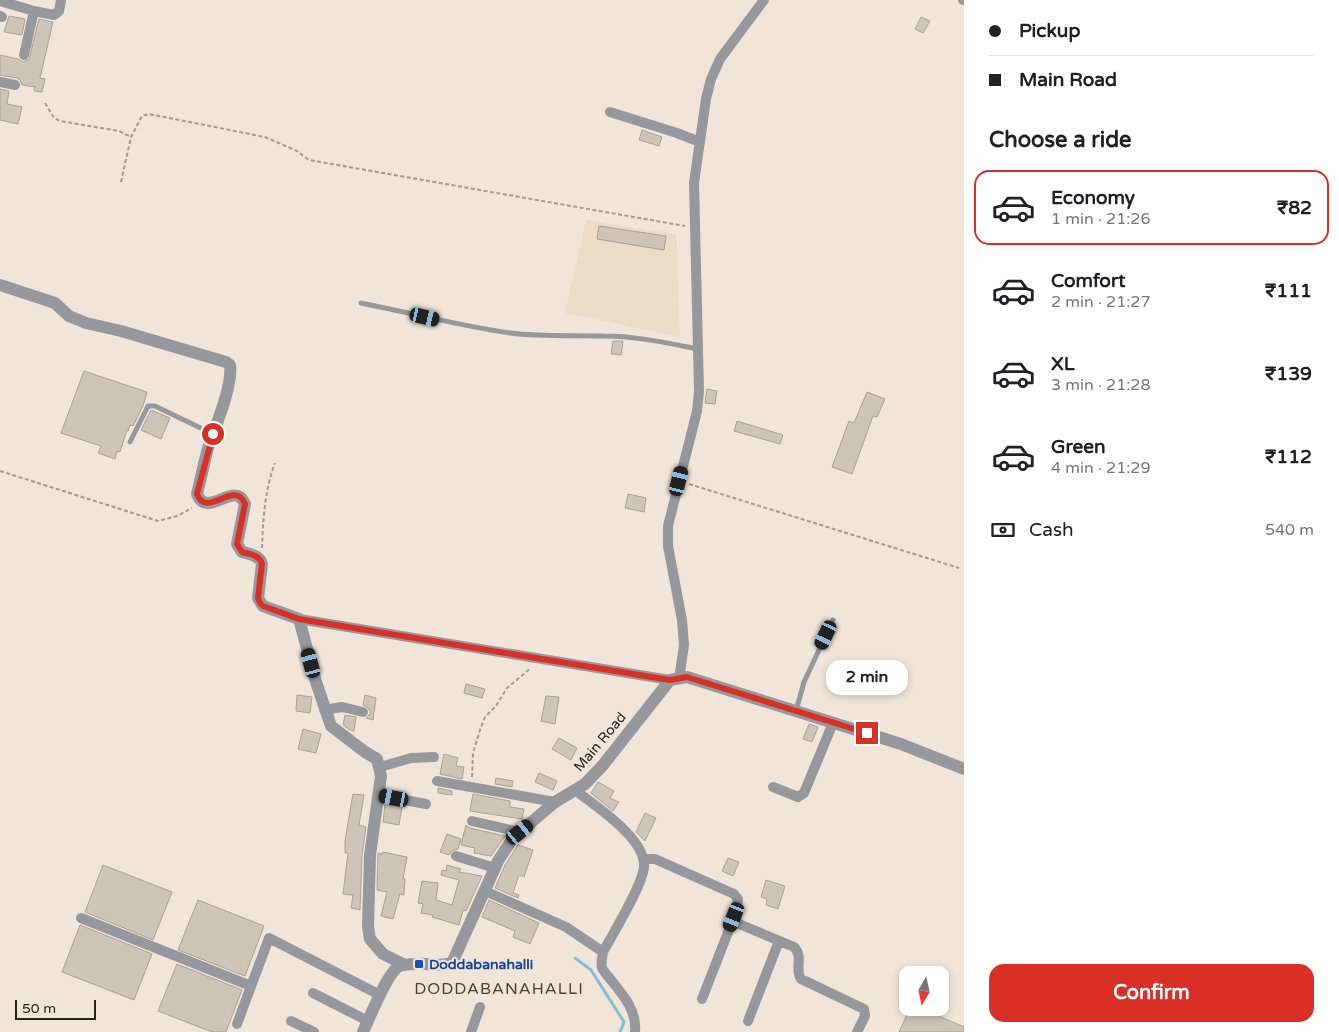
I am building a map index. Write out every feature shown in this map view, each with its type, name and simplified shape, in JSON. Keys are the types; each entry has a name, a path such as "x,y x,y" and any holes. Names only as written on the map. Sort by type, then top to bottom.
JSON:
{"street":[{"path":"0,1 34,11 54,14 59,11 61,0"},
{"path":"674,679 684,645 682,620 668,546 668,526 696,411 699,390 694,183 706,99 711,79 720,59 764,0"},
{"path":"24,55 34,11"},
{"path":"0,82 15,85"},
{"path":"610,112 700,142"},
{"path":"0,285 56,303 69,316 86,323 121,331 226,362 230,366 231,371 224,402 213,434 197,494 203,503 233,495 240,496 243,499 245,504 237,544 242,552 261,560 258,598 263,606 299,619 674,679 687,677 901,744 964,769"},
{"path":"299,619 324,710 331,726 365,752 374,756 380,767 370,855 368,927 370,939 383,954 405,965"},
{"name":"Main Road","path":"405,965 442,966 452,963 495,868 513,838 555,802 585,784 674,679"},
{"path":"324,710 342,707 363,712"},
{"path":"774,787 798,797 804,793 833,722"},
{"path":"380,767 411,758 434,758"},
{"path":"437,781 555,802"},
{"path":"575,790 634,840 643,859 644,871 636,891 603,952 602,966 633,1011 636,1022 634,1032"},
{"path":"378,795 426,804"},
{"path":"472,821 520,832"},
{"path":"456,856 495,868"},
{"path":"643,859 655,859 734,894 738,899 734,917 702,999"},
{"path":"485,891 566,927 603,952"},
{"path":"734,917 739,924 794,947 798,951 800,979 864,1009 865,1016 857,1032"},
{"path":"81,918 251,986"},
{"path":"237,1024 270,938 380,995"},
{"path":"748,1020 778,941"},
{"path":"313,993 366,1027 380,995 393,972 405,965"},
{"path":"471,1032 480,1007"},
{"path":"291,1021 314,1032"}],"lane":[{"path":"361,303 454,324 510,333 551,337 604,336 638,338 698,349"},
{"path":"130,442 148,406 213,434"},
{"path":"796,711 804,682 833,620"}],"path":[{"path":"45,103 54,118 60,121 119,132 131,137"},
{"path":"121,182 131,137 142,116 149,114 265,137 296,151 309,160 695,228"},
{"path":"261,560 266,504 271,476 276,463"},
{"path":"0,471 158,521 177,516 203,503"},
{"path":"679,481 959,568"},
{"path":"471,786 473,753 485,717 496,706 507,688 543,659"}],"shaded area":[{"path":"586,220 676,234 680,337 565,313"}],"building":[{"path":"9,16 25,19 22,35 4,32"},
{"path":"921,17 930,21 923,33 915,29"},
{"path":"39,19 53,22 40,78 45,79 42,92 34,91 35,87 22,85 17,78 0,75 0,55 23,62 29,59"},
{"path":"0,89 9,91 7,104 22,107 18,124 0,120"},
{"path":"642,130 662,137 659,146 639,140"},
{"path":"599,226 666,236 664,250 597,239"},
{"path":"613,341 623,341 621,355 611,354"},
{"path":"84,371 147,392 143,406 133,426 130,425 127,430 120,452 117,451 115,459 98,453 101,446 61,433"},
{"path":"707,389 717,391 715,404 705,403"},
{"path":"867,392 885,399 877,417 873,416 852,474 832,467 849,421 854,423"},
{"path":"151,410 170,418 161,439 141,430"},
{"path":"737,421 783,435 780,444 734,431"},
{"path":"628,494 646,498 644,512 625,508"},
{"path":"466,684 485,689 482,698 464,693"},
{"path":"297,695 312,697 310,713 296,711"},
{"path":"365,695 376,698 373,720 366,718 370,711 363,705"},
{"path":"546,696 559,697 555,724 541,721"},
{"path":"345,715 356,717 354,731 343,725"},
{"path":"809,724 818,727 812,742 803,739"},
{"path":"303,729 321,734 316,753 298,749"},
{"path":"559,738 577,748 571,760 552,749"},
{"path":"444,754 458,758 456,766 464,767 462,779 440,774"},
{"path":"539,773 557,781 553,790 535,782"},
{"path":"496,778 513,781 512,787 495,784"},
{"path":"598,782 614,791 610,798 619,802 613,811 591,793"},
{"path":"438,788 452,791 452,795 438,793"},
{"path":"353,794 364,795 359,825 366,827 362,855 360,910 351,908 353,895 343,894 348,853 345,853 345,841"},
{"path":"473,794 510,801 510,807 524,809 522,819 470,811"},
{"path":"385,804 402,807 399,825 383,822"},
{"path":"645,813 656,818 645,841 636,832"},
{"path":"466,825 470,828 505,836 491,856 474,853 475,848 461,845"},
{"path":"447,834 461,839 458,849 452,851 449,855 440,852"},
{"path":"518,845 533,850 524,877 519,875 513,893 519,895 518,898 495,888 505,865"},
{"path":"383,852 407,857 403,879 405,879 404,895 400,894 393,919 381,916 387,892 377,890 378,853 382,854"},
{"path":"728,858 739,862 733,876 722,871"},
{"path":"103,865 172,892 153,940 85,912"},
{"path":"447,865 461,869 459,872 482,876 466,911 463,910 459,925 432,917 433,915 421,913 423,904 418,903 422,881 438,883 436,900 452,905 459,880 441,875 442,870 446,871"},
{"path":"766,880 785,886 778,909 766,905 767,899 761,897"},
{"path":"198,900 264,926 245,976 178,950"},
{"path":"489,900 539,923 530,944 513,937 515,931 482,917"},
{"path":"80,925 152,954 134,1000 62,972"},
{"path":"177,964 242,990 226,1032 212,1032 158,1011"},
{"path":"906,1016 939,1016 964,1027 964,1032 899,1032"}],"waterway":[{"path":"575,958 591,970 624,1022 620,1032"}],"place":[{"name":"Doddabanahalli","path":"419,964"}],"district":[{"name":"DODDABANAHALLI","path":"499,989"}],"route":[{"path":"213,434 197,494 203,503 233,495 240,496 243,499 245,504 237,544 242,552 261,560 258,598 263,606 299,619 670,680 687,677 867,733"}]}
